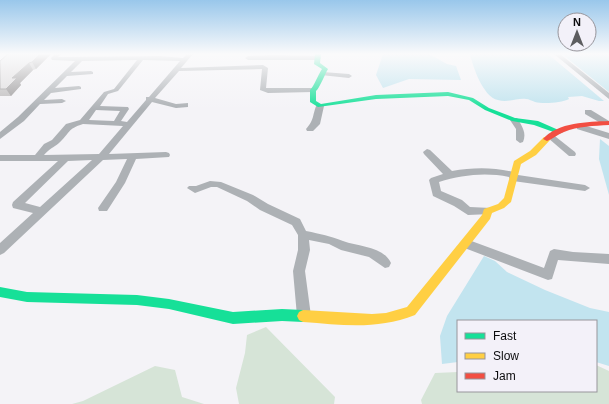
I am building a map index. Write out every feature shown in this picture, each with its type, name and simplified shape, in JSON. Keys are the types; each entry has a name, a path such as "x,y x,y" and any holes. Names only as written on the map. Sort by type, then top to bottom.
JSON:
{"street":[{"path":"0,136 21,119 66,74 91,73"},
{"path":"83,122 106,93 116,90 131,73"},
{"path":"0,250 101,157 173,73"},
{"path":"264,73 262,89 268,91 313,90"},
{"path":"580,73 609,97"},
{"path":"349,76 323,74 319,77 316,88 313,90 313,102 320,106 376,97 448,94 471,99 487,109 514,120 535,123 555,134 572,154"},
{"path":"48,91 79,88"},
{"path":"149,99 176,106 185,105"},
{"path":"38,102 62,101"},
{"path":"310,129 316,124 320,106"},
{"path":"94,108 124,109 117,122"},
{"path":"588,112 608,123"},
{"path":"514,120 519,125 522,135 520,140"},
{"path":"37,158 47,146 55,142 69,126 83,122 117,122 129,124"},
{"path":"584,188 513,177 502,172 484,170 450,175 434,180 436,193 458,203 468,211 486,211 505,204 508,200 513,177 517,163 534,152 555,134 580,127 608,123"},
{"path":"580,127 609,136"},
{"path":"427,152 450,175"},
{"path":"0,158 166,155"},
{"path":"103,208 120,183 133,156"},
{"path":"41,211 17,205 66,158"},
{"path":"192,188 195,190 210,184 218,184 244,195 264,207 296,222 303,235 304,250 299,271 304,316"},
{"path":"0,292 27,297 137,300 168,304 233,318 304,316 357,320 382,320 403,316 411,311 487,216 486,211"},
{"path":"303,235 331,240 341,245 372,253 385,263"},
{"path":"466,244 548,275 554,254 608,261"}],"green space":[{"path":"266,327 335,397 334,404 239,404 236,388 245,353 247,335"},
{"path":"597,365 609,371 609,404 422,404 421,400 435,373 457,372 457,392 597,392"},
{"path":"155,366 175,370 182,397 204,404 72,404 83,401"}],"water":[{"path":"377,73 458,73 461,80 409,79 383,88 376,75"},
{"path":"476,73 570,73 604,101 582,96 568,97 569,99 566,100 547,103 538,103 526,99 505,101 498,100 493,98 483,88"},
{"path":"585,73 609,73 609,92"},
{"path":"600,139 609,146 609,195 599,159"},
{"path":"484,256 495,261 507,272 545,290 590,308 609,312 609,366 597,362 597,320 457,320 457,362 442,364 440,336 447,316"}],"building":[{"path":"0,73 18,73 12,78 17,78 6,89 0,89"}],"traffic: fast":[{"path":"323,73 317,82 316,88 313,90 313,102 320,106 376,97 448,94 471,99 487,109 514,120 535,123 559,132"},
{"path":"0,292 27,297 137,300 169,304 233,318 282,315 303,316"}],"traffic: slow":[{"path":"303,316 372,320 399,316 411,311 487,216 487,211 501,206 508,200 517,163 533,153 547,139"}],"traffic: jam":[{"path":"547,139 553,134 568,128 609,123"}]}
